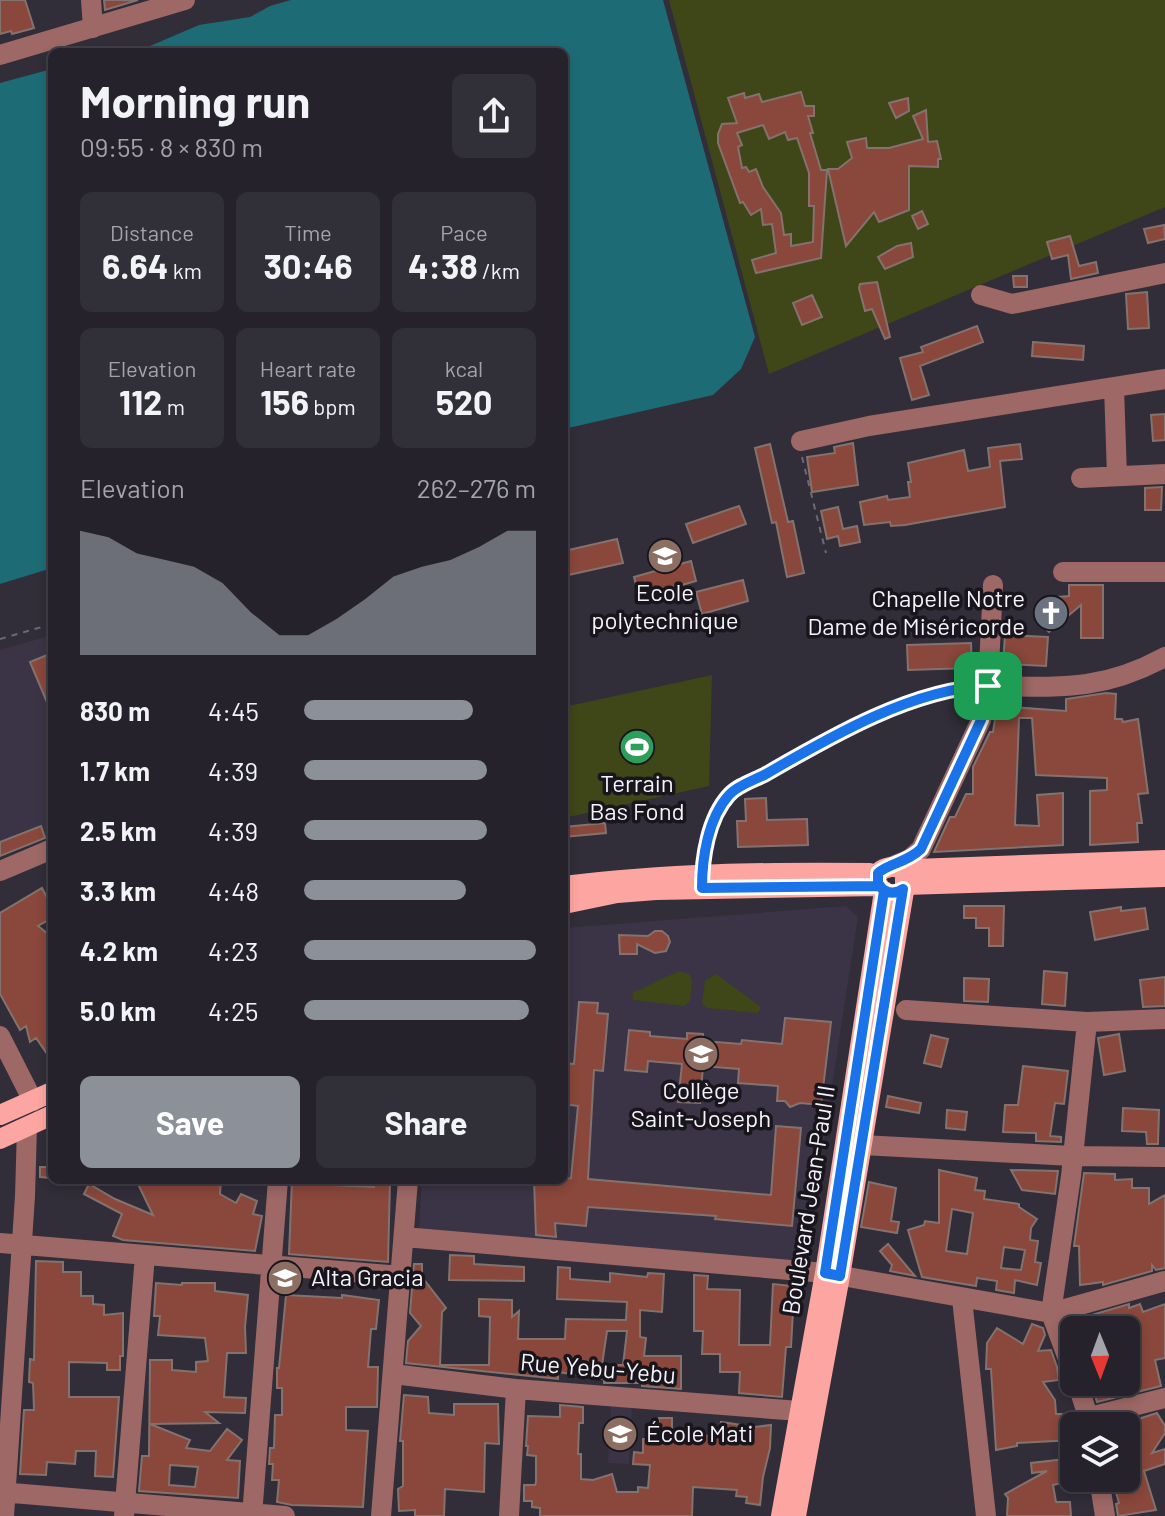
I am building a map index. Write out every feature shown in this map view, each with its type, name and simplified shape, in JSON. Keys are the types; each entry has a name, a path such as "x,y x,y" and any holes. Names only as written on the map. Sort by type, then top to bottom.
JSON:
{"main road":[{"path":"892,880 1165,860"},
{"path":"568,886 636,877 702,881 1165,877"},
{"name":"Boulevard Jean-Paul II","path":"781,1516 799,1411 862,1145 892,880"},
{"name":"Boulevard Jean-Paul II","path":"796,1516 892,880"},
{"path":"568,903 702,881"},
{"path":"0,1115 43,1097"},
{"path":"0,1139 48,1117"}],"street":[{"path":"91,0 93,28"},
{"path":"0,55 185,0"},
{"path":"981,295 1012,304 1165,273"},
{"path":"801,441 869,426 1165,379"},
{"path":"1114,387 1117,476"},
{"path":"1081,478 1165,474"},
{"path":"1063,572 1165,572"},
{"path":"892,880 924,843 981,720 988,686 993,585"},
{"path":"988,686 1086,686 1110,680 1165,657"},
{"path":"0,871 48,851"},
{"path":"906,1010 1087,1022 1165,1019"},
{"path":"1060,1337 1051,1313 1087,1022"},
{"path":"0,1037 43,1097"},
{"path":"4,1516 3,1492 27,1127"},
{"path":"862,1145 1072,1156 1165,1157"},
{"path":"252,1515 278,1184"},
{"path":"381,1516 408,1184"},
{"path":"404,1237 833,1274 1051,1313 1165,1281"},
{"path":"0,1243 401,1276"},
{"path":"125,1509 145,1255"},
{"path":"962,1299 986,1516"},
{"name":"Rue Yebu-Yebu","path":"393,1374 516,1389 799,1411"},
{"path":"509,1516 516,1389"},
{"path":"1119,1412 1165,1398"},
{"path":"3,1492 125,1509 285,1516"},
{"path":"1101,1492 1105,1516"}],"path":[{"path":"801,441 826,553"},
{"path":"0,639 48,625"},
{"path":"702,881 715,816 730,793 831,737 929,695 960,687 988,686"}],"shaded area":[{"path":"48,636 48,836 0,856 0,650"},
{"name":"Collège Saint-Joseph","path":"846,906 858,917 804,1268 419,1228 422,1184 568,1184 568,928"},
{"name":"École Mati","path":"611,1403 632,1404 629,1464 608,1463"}],"green space":[{"path":"669,0 1165,0 1165,207 769,374"},
{"name":"Terrain Bas Fond","path":"712,675 709,786 568,817 568,706"},
{"path":"679,971 689,974 692,980 690,1002 684,1006 633,1000 632,993"},
{"path":"716,974 761,1007 758,1013 707,1008 702,1003 705,981"}],"water":[{"path":"291,0 663,0 755,337 741,369 713,395 568,428 568,48 145,48 199,25 250,17 270,6"},
{"path":"48,70 48,569 0,584 0,83"}],"building":[{"path":"0,0 25,0 34,28 0,34"},
{"path":"104,0 138,0 105,10"},
{"path":"801,92 805,106 814,106 814,116 808,116 813,133 810,133 821,170 827,170 821,258 756,273 752,260 776,253 772,224 763,225 761,209 751,215 743,202 740,203 718,143 718,134 722,124 737,123 728,98 744,93 745,98 759,94 762,102","holes":["763,125 769,139 785,132 788,140 797,138 809,173 809,206 814,206 813,242 791,246 791,234 784,235 781,213 763,187 756,169 749,172 746,167 742,168 738,147 742,145 737,133"]},
{"path":"908,98 909,111 896,118 889,103"},
{"path":"926,110 928,142 937,141 941,159 938,159 938,167 909,166 909,210 879,222 874,212 846,246 828,169 838,169 852,158 847,142 866,138 867,148 889,148 923,139 913,116"},
{"path":"922,211 928,224 918,229 912,216"},
{"path":"1164,225 1165,239 1148,243 1144,229"},
{"path":"1070,236 1079,266 1096,262 1098,273 1071,279 1068,255 1052,259 1047,242"},
{"path":"911,243 913,257 885,269 878,257 897,246"},
{"path":"1013,276 1027,276 1027,287 1014,287"},
{"path":"877,282 890,337 885,339 872,309 865,311 859,288 860,284"},
{"path":"1147,292 1149,328 1128,329 1126,294"},
{"path":"812,295 822,317 802,325 793,303"},
{"path":"977,326 983,342 920,366 929,395 912,400 900,358 923,352 921,347"},
{"path":"1033,342 1084,346 1083,360 1032,356"},
{"path":"1165,414 1165,440 1153,441 1151,415"},
{"path":"853,443 858,485 812,492 807,457 835,453 834,447"},
{"path":"770,444 788,522 793,521 804,573 787,577 776,522 772,523 755,448"},
{"path":"1020,444 1022,459 1000,461 1005,507 905,525 891,526 890,522 864,525 860,502 887,496 888,500 910,497 908,463 964,450 968,471 990,467 988,448"},
{"path":"1162,487 1161,510 1145,510 1145,488"},
{"path":"739,506 746,524 693,543 686,524"},
{"path":"838,507 843,529 857,526 860,542 840,546 838,536 827,539 821,511"},
{"path":"617,539 623,563 568,575 568,550"},
{"path":"691,561 696,581 639,597 634,577"},
{"path":"743,580 748,601 702,614 696,592"},
{"path":"1069,585 1103,585 1103,638 1081,638 1081,605 1049,632 1036,619 1036,607 1045,598 1069,596"},
{"path":"1005,635 1048,637 1046,666 1003,664"},
{"path":"971,643 972,668 908,670 907,645"},
{"path":"47,655 48,705 30,662"},
{"path":"1116,694 1115,719 1122,719 1123,722 1138,719 1148,793 1138,794 1142,823 1137,823 1138,842 1090,845 1090,791 1107,790 1107,778 1036,775 1032,718 1019,718 1015,825 1039,826 1037,795 1063,793 1063,845 934,852 950,817 955,817 966,794 973,794 973,767 990,732 993,732 997,706 1066,711 1066,699"},
{"path":"766,798 767,820 807,819 808,845 738,847 737,821 746,821 745,799"},
{"path":"605,823 606,833 568,837 568,827"},
{"path":"41,826 45,838 0,856 0,842"},
{"path":"42,888 48,899 48,920 38,926 48,934 48,1055 36,1038 30,1042 26,1026 20,1030 0,994 0,913"},
{"path":"964,906 1004,906 1003,946 989,946 989,928 976,928 976,918 964,918"},
{"path":"1121,907 1121,911 1145,908 1148,929 1095,940 1090,912"},
{"path":"662,931 668,936 670,942 666,951 655,953 637,944 637,954 620,954 619,935 648,936"},
{"path":"1044,971 1067,973 1065,1006 1042,1004"},
{"path":"1165,977 1165,1006 1143,1007 1140,980"},
{"path":"964,978 989,979 988,1002 964,1001"},
{"path":"579,1002 598,1003 597,1013 608,1014 603,1071 594,1070 588,1179 771,1195 776,1126 801,1128 792,1226 715,1219 716,1216 588,1207 586,1226 555,1223 556,1237 536,1235 534,1184 568,1184 568,1178 571,1178 578,1106 568,1105 568,1063 574,1064"},
{"path":"785,1018 831,1022 821,1105 800,1103 790,1107 785,1101 777,1101 778,1086 738,1083 739,1069 703,1066 700,1103 678,1102 682,1064 648,1061 647,1072 625,1070 629,1030 650,1032 650,1036 687,1039 687,1033 703,1034 703,1041 741,1044 742,1040 782,1044"},
{"path":"1119,1034 1125,1071 1104,1075 1098,1038"},
{"path":"931,1035 948,1039 941,1067 924,1063"},
{"path":"1023,1066 1068,1071 1064,1104 1055,1103 1050,1136 1061,1137 1061,1142 1036,1141 1036,1133 1003,1132 1005,1105 1018,1105"},
{"path":"888,1096 921,1103 919,1113 886,1107"},
{"path":"1123,1108 1159,1110 1158,1144 1147,1144 1146,1132 1122,1131"},
{"path":"947,1110 967,1112 965,1130 946,1128"},
{"path":"40,1167 48,1167 48,1178 40,1177"},
{"path":"939,1170 977,1178 975,1190 985,1191 984,1199 1019,1204 1037,1219 1031,1228 1030,1240 1038,1241 1035,1262 1041,1263 1037,1285 1015,1280 1014,1293 996,1290 997,1281 977,1278 976,1286 922,1277 908,1230 924,1225 925,1221 939,1223","holes":["952,1209 973,1213 967,1254 946,1251","1004,1247 1025,1250 1021,1270 1001,1268"]},
{"path":"1011,1170 1058,1171 1055,1194 1022,1190"},
{"path":"1084,1173 1115,1174 1115,1180 1132,1179 1132,1188 1149,1188 1149,1204 1165,1195 1165,1268 1156,1270 1152,1265 1152,1271 1103,1285 1103,1282 1080,1285 1079,1246 1074,1246"},
{"path":"869,1182 896,1188 891,1221 899,1222 897,1233 861,1227"},
{"path":"89,1184 153,1215 138,1184 221,1184 220,1194 236,1203 241,1194 257,1201 253,1214 262,1216 255,1251 123,1240 113,1236 122,1214 84,1194"},
{"path":"292,1184 374,1187 374,1184 390,1184 388,1262 289,1254"},
{"path":"888,1244 915,1276 890,1271 892,1265 880,1251"},
{"path":"450,1255 474,1256 474,1264 524,1267 524,1281 449,1280"},
{"path":"36,1261 63,1262 63,1272 81,1272 81,1296 93,1296 93,1304 104,1305 104,1315 123,1313 120,1370 107,1370 107,1363 69,1362 69,1397 119,1397 113,1477 95,1476 96,1451 76,1451 75,1464 47,1462 46,1475 20,1474 24,1410 34,1410 33,1383 29,1382 30,1359 34,1360"},
{"path":"414,1264 422,1264 422,1277 446,1308 442,1312 440,1365 489,1365 490,1317 479,1316 479,1299 512,1300 512,1317 519,1311 518,1339 565,1339 566,1319 626,1320 627,1302 557,1299 558,1267 570,1268 570,1279 610,1282 610,1273 647,1277 648,1273 664,1274 662,1312 640,1310 640,1337 646,1338 644,1356 681,1356 681,1389 642,1386 642,1383 604,1383 604,1379 558,1372 558,1379 406,1363 408,1341 421,1326 410,1313","holes":["607,1331 627,1331 623,1365 602,1365"]},
{"path":"694,1275 708,1276 707,1289 740,1290 739,1345 770,1345 773,1284 801,1287 799,1311 793,1311 791,1347 786,1347 782,1397 739,1393 740,1372 720,1372 720,1354 702,1354 703,1331 694,1331"},
{"path":"156,1283 215,1283 215,1291 248,1295 246,1353 227,1353 224,1397 246,1398 245,1413 205,1412 219,1423 150,1424 190,1440 186,1448 210,1451 227,1429 242,1440 227,1460 240,1461 238,1498 139,1491 142,1456 149,1456 150,1360 172,1360 172,1370 196,1372 196,1362 208,1361 205,1338 158,1335 160,1316 154,1316","holes":["170,1465 198,1467 195,1487 169,1485"]},
{"path":"286,1295 342,1298 342,1295 379,1300 376,1329 371,1329 368,1367 378,1367 377,1407 346,1407 346,1430 368,1431 363,1507 277,1502 279,1480 272,1480 273,1464 269,1464 270,1448 274,1448 275,1415 282,1415 282,1388 277,1388 277,1368"},
{"path":"1129,1304 1129,1308 1140,1304 1143,1312 1165,1304 1165,1358 1155,1360 1161,1386 1140,1391 1140,1316 1088,1316"},
{"path":"1032,1324 1043,1328 1045,1335 1038,1351 1051,1350 1057,1367 1059,1380 1043,1382 1055,1400 1056,1414 1060,1414 1060,1441 1017,1443 1017,1446 996,1450 991,1369 986,1369 987,1343 997,1328 1023,1344"},
{"path":"404,1395 428,1397 429,1413 454,1415 454,1404 498,1404 499,1444 485,1443 484,1492 445,1489 444,1516 415,1516 415,1510 399,1511 398,1489 403,1486 403,1441 400,1441"},
{"path":"1095,1396 1121,1396 1097,1402"},
{"path":"560,1405 583,1407 578,1454 581,1454 581,1479 593,1480 612,1474 617,1492 638,1492 638,1487 648,1488 650,1465 633,1464 634,1452 643,1453 643,1439 658,1440 659,1418 672,1418 672,1433 712,1436 713,1432 719,1433 721,1422 755,1427 771,1425 760,1505 746,1503 747,1497 736,1496 737,1490 693,1487 692,1516 540,1516 540,1508 532,1507 532,1501 524,1501 524,1485 535,1485 536,1482 536,1456 527,1455 528,1416 560,1417"},
{"path":"1157,1413 1165,1426 1165,1433 1152,1453 1165,1449 1165,1464 1144,1471 1156,1510 1118,1516 1116,1492 1140,1492 1140,1418"},
{"path":"1060,1460 1060,1483 1053,1485 1056,1502 1070,1502 1071,1516 1007,1516 1008,1498 1005,1494 1047,1471 1032,1473 1031,1463"}],"place":[{"name":"Ecole polytechnique","path":"665,556"},
{"name":"Chapelle Notre Dame de Miséricorde","path":"1051,613"},
{"name":"Terrain Bas Fond","path":"637,747"},
{"name":"Collège Saint-Joseph","path":"701,1054"},
{"name":"Alta Gracia","path":"285,1278"},
{"name":"École Mati","path":"620,1434"}],"route":[{"path":"988,686 960,687 929,695 831,737 730,793 715,816 702,874 702,888 879,886 884,891 896,893 903,889 840,1276 825,1273 884,891 878,883 878,873 910,859 921,849 981,720 988,686"}]}
